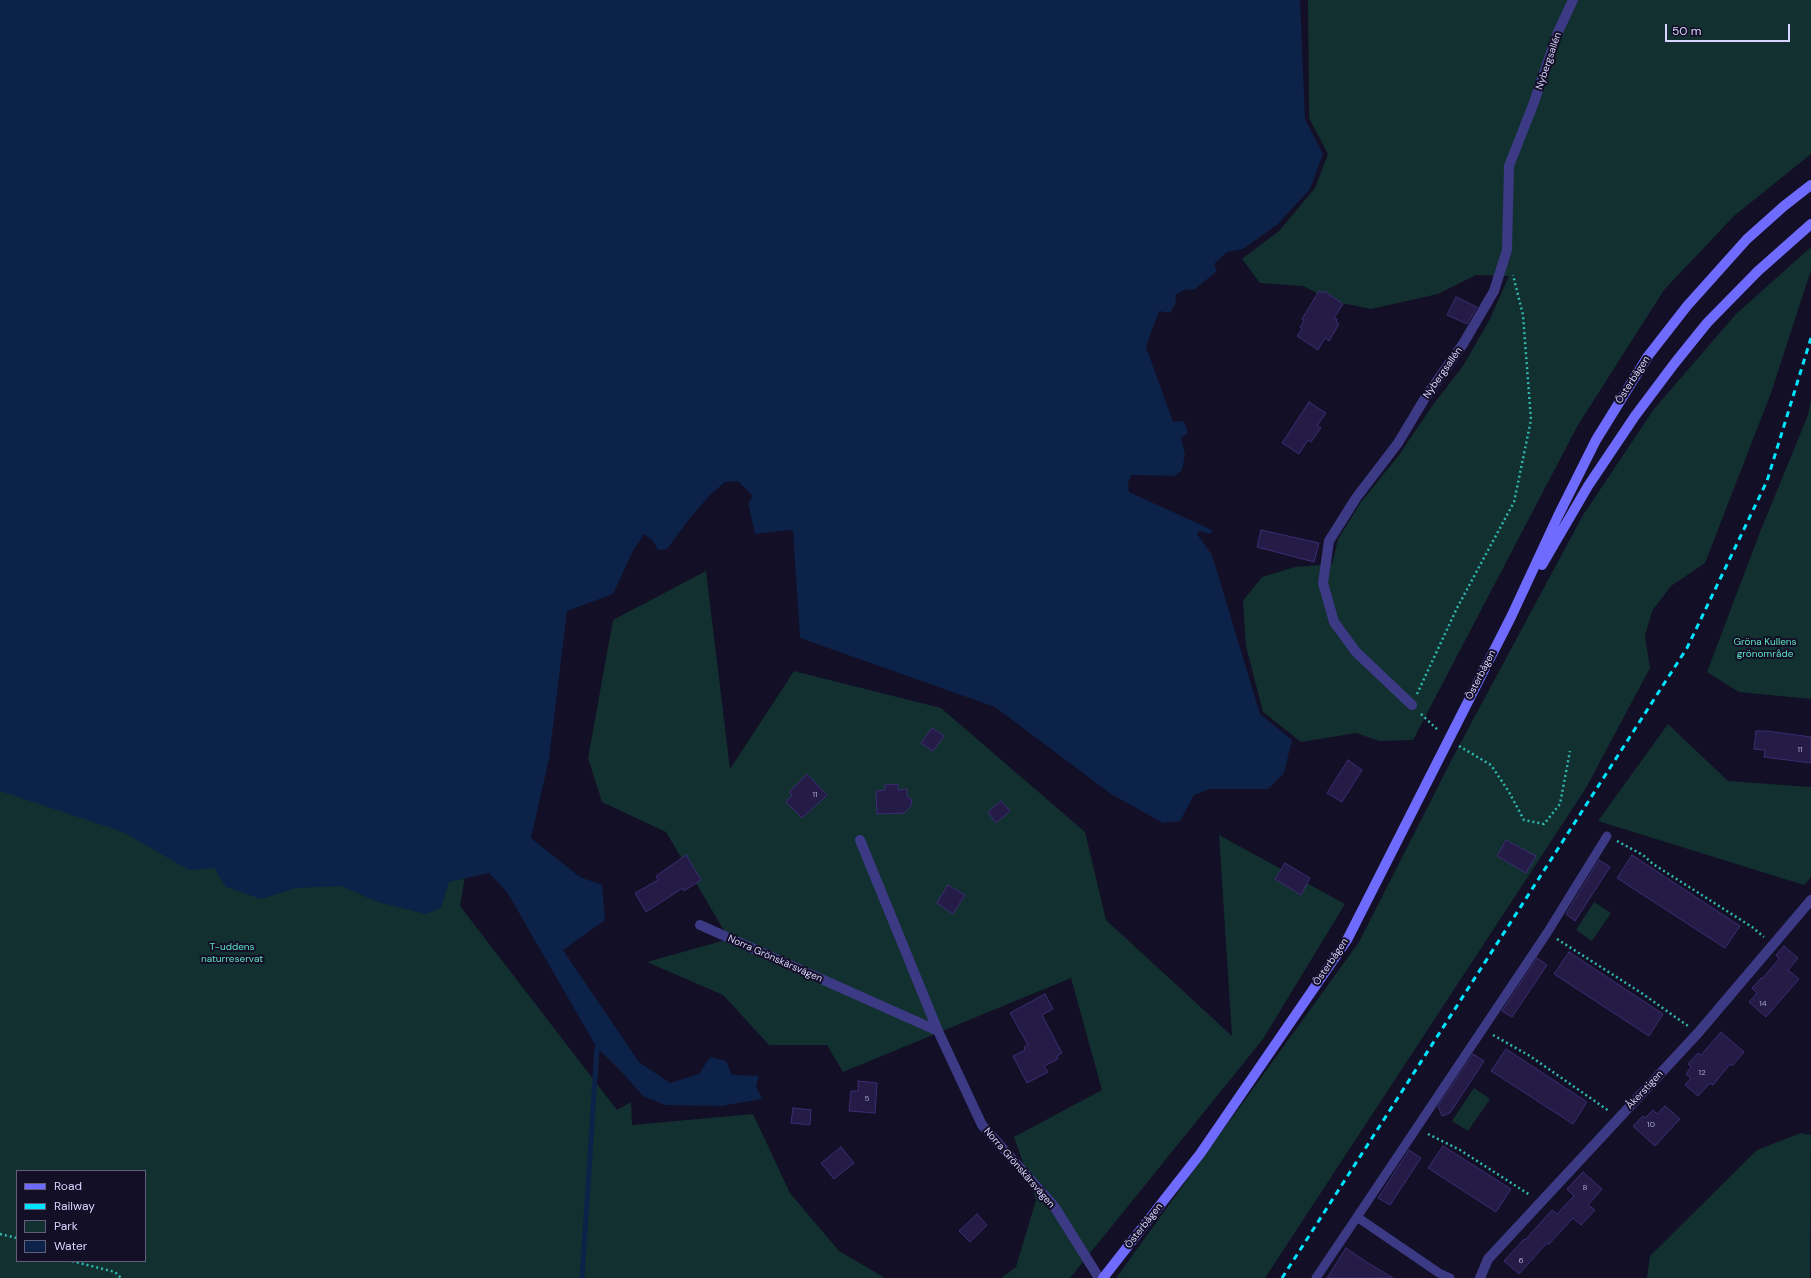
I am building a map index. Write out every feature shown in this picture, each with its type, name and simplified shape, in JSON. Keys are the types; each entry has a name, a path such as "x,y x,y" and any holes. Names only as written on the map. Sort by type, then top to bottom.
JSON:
{"main road":[{"name":"Österbågen","path":"1103,1278 1200,1154 1346,940 1511,617 1558,516 1596,440 1648,356 1700,290 1747,239 1784,206 1811,185"},
{"name":"Österbågen","path":"1511,617 1588,486 1635,416 1674,364 1707,323 1758,271 1811,224"}],"street":[{"name":"Nybergsallén","path":"1412,706 1356,652 1334,622 1323,583 1329,541 1356,498 1398,443 1425,398 1462,344 1494,291 1507,250 1509,166 1533,105 1558,32 1573,0"},
{"name":"Norra Grönskärsvägen","path":"860,840 938,1031 982,1126 1054,1206 1099,1278"},
{"name":"Åkerstigen","path":"1480,1278 1488,1259 1542,1203 1698,1033 1811,900"},
{"name":"Norra Grönskärsvägen","path":"700,925 938,1031"}],"lane":[{"path":"1316,1278 1547,933 1607,836"},
{"path":"1357,1217 1439,1273 1450,1278"}],"path":[{"path":"1512,272 1523,315 1531,420 1514,502 1457,608 1412,706 1448,740 1491,765 1509,792 1524,820 1544,824 1560,804 1570,751"},
{"path":"1607,836 1643,855 1653,864 1752,927 1773,945"},
{"path":"1547,933 1640,992 1698,1033"},
{"path":"1482,1029 1530,1056 1619,1118"},
{"path":"1415,1128 1460,1150 1542,1203"},
{"path":"0,1234 16,1238"},
{"path":"76,1262 115,1272 120,1278"}],"green space":[{"path":"1308,0 1811,0 1811,154 1734,216 1664,290 1578,425 1413,740 1379,741 1356,733 1301,742 1263,712 1246,646 1243,601 1262,577 1295,567 1332,564 1338,539 1361,502 1399,455 1432,406 1463,366 1490,319 1509,276 1476,275 1438,294 1371,309 1332,301 1303,286 1260,283 1242,259 1279,231 1315,188 1328,154 1309,118"},
{"path":"1811,247 1811,270 1771,393 1705,563 1671,586 1652,611 1645,636 1650,668 1586,788 1265,1278 1116,1278 1359,942 1453,757 1583,515 1654,409 1736,314"},
{"name":"T-uddens naturreservat","path":"0,319 474,822 460,906 617,1110 631,1102 632,1125 753,1114 790,1193 839,1251 885,1278 0,1278"},
{"name":"Gröna Kullens grönområde","path":"1811,400 1811,699 1739,692 1707,672 1760,532 1808,415"},
{"path":"706,571 730,769 794,671 941,708 1085,832 1106,920 1232,1036 1219,835 1345,904 1263,1039 1070,1278 1001,1278 1016,1267 1036,1200 1014,1137 1102,1090 1071,978 843,1072 827,1045 769,1045 723,995 647,962 729,939 666,832 602,802 588,758 613,620"},
{"path":"1668,724 1728,781 1811,787 1811,877 1804,885 1598,821"},
{"path":"1594,902 1611,913 1592,941 1576,930"},
{"path":"1474,1088 1490,1099 1468,1131 1452,1121"},
{"path":"1801,1133 1811,1135 1810,1278 1647,1278 1650,1256 1757,1150"}],"water":[{"path":"0,0 1300,0 1305,119 1323,154 1310,189 1278,224 1243,249 1227,252 1214,264 1217,271 1195,289 1184,290 1175,295 1176,303 1170,313 1159,311 1146,347 1173,422 1184,421 1188,433 1181,438 1185,455 1182,470 1175,476 1131,475 1128,483 1129,492 1212,530 1211,534 1199,531 1197,534 1212,555 1260,714 1292,740 1284,773 1268,789 1210,789 1194,795 1180,821 1163,823 1111,794 995,707 800,638 793,531 788,530 755,534 748,503 751,500 752,495 738,481 725,482 710,495 690,518 667,549 658,550 653,541 644,534 633,551 613,594 567,611 549,759 531,838 580,877 602,885 605,920 563,950 639,1062 670,1083 699,1074 710,1057 726,1061 732,1075 759,1076 756,1086 762,1099 721,1106 665,1105 643,1096 619,1069 597,1048 507,892 489,873 449,882 441,908 426,914 378,902 341,886 296,888 261,899 226,887 214,868 189,870 123,832 0,791"}],"building":[{"path":"1319,291 1323,293 1324,291 1343,304 1334,318 1337,319 1336,322 1339,324 1329,341 1325,338 1318,350 1297,336 1302,329 1300,327 1304,321 1302,319"},
{"path":"1456,297 1477,307 1467,324 1447,315"},
{"path":"1309,402 1326,413 1317,426 1321,428 1311,442 1308,440 1299,454 1282,443"},
{"path":"1261,530 1319,543 1314,562 1257,547"},
{"path":"932,728 944,736 933,751 921,743"},
{"path":"1756,731 1811,737 1811,763 1764,757 1765,750 1754,749"},
{"path":"1348,760 1362,770 1342,802 1327,793"},
{"path":"807,774 827,795 802,818 786,802 792,795 789,792"},
{"path":"898,784 898,790 907,789 907,796 911,799 912,805 904,813 877,814 876,791 885,790 885,785"},
{"path":"1001,801 1010,811 996,823 988,812"},
{"path":"1506,840 1536,856 1526,873 1497,856"},
{"path":"686,855 701,880 684,891 683,888 646,912 635,893 658,880 656,876"},
{"path":"1632,855 1740,926 1725,948 1617,878"},
{"path":"1599,860 1610,867 1575,921 1566,914"},
{"path":"1285,863 1310,878 1301,895 1275,879"},
{"path":"948,885 965,895 953,914 937,903"},
{"path":"1784,946 1798,958 1788,970 1799,979 1766,1017 1749,1002 1757,993 1752,988 1779,959 1776,955"},
{"path":"1569,952 1663,1014 1649,1036 1554,974"},
{"path":"1537,958 1547,965 1512,1017 1502,1011"},
{"path":"1045,994 1053,1009 1042,1015 1062,1053 1057,1056 1058,1059 1044,1066 1048,1072 1027,1083 1013,1056 1025,1050 1024,1047 1028,1045 1010,1013"},
{"path":"1721,1032 1744,1052 1732,1066 1730,1064 1713,1085 1710,1083 1698,1096 1685,1085 1691,1078 1686,1074 1691,1067 1688,1064 1698,1053 1701,1055"},
{"path":"1506,1049 1587,1102 1573,1124 1491,1071"},
{"path":"1473,1054 1484,1061 1450,1113 1442,1116 1438,1106"},
{"path":"858,1081 877,1083 875,1113 849,1111 851,1091 858,1091"},
{"path":"1665,1106 1680,1119 1655,1146 1633,1126 1643,1116 1645,1118 1653,1110 1657,1114"},
{"path":"793,1108 811,1110 810,1125 791,1123"},
{"path":"1443,1146 1511,1189 1496,1212 1428,1168"},
{"path":"841,1147 854,1163 834,1179 821,1163"},
{"path":"1409,1150 1421,1158 1390,1205 1378,1198"},
{"path":"1583,1172 1602,1189 1588,1205 1595,1210 1581,1225 1573,1218 1549,1244 1547,1243 1519,1274 1504,1261 1552,1210 1557,1214 1574,1196 1567,1189"},
{"path":"977,1214 987,1225 970,1242 959,1231"},
{"path":"1346,1248 1368,1263 1393,1278 1327,1278"}],"waterway":[{"path":"582,1278 597,1048"}],"railway":[{"path":"1282,1278 1687,648 1767,481 1811,338"}]}
